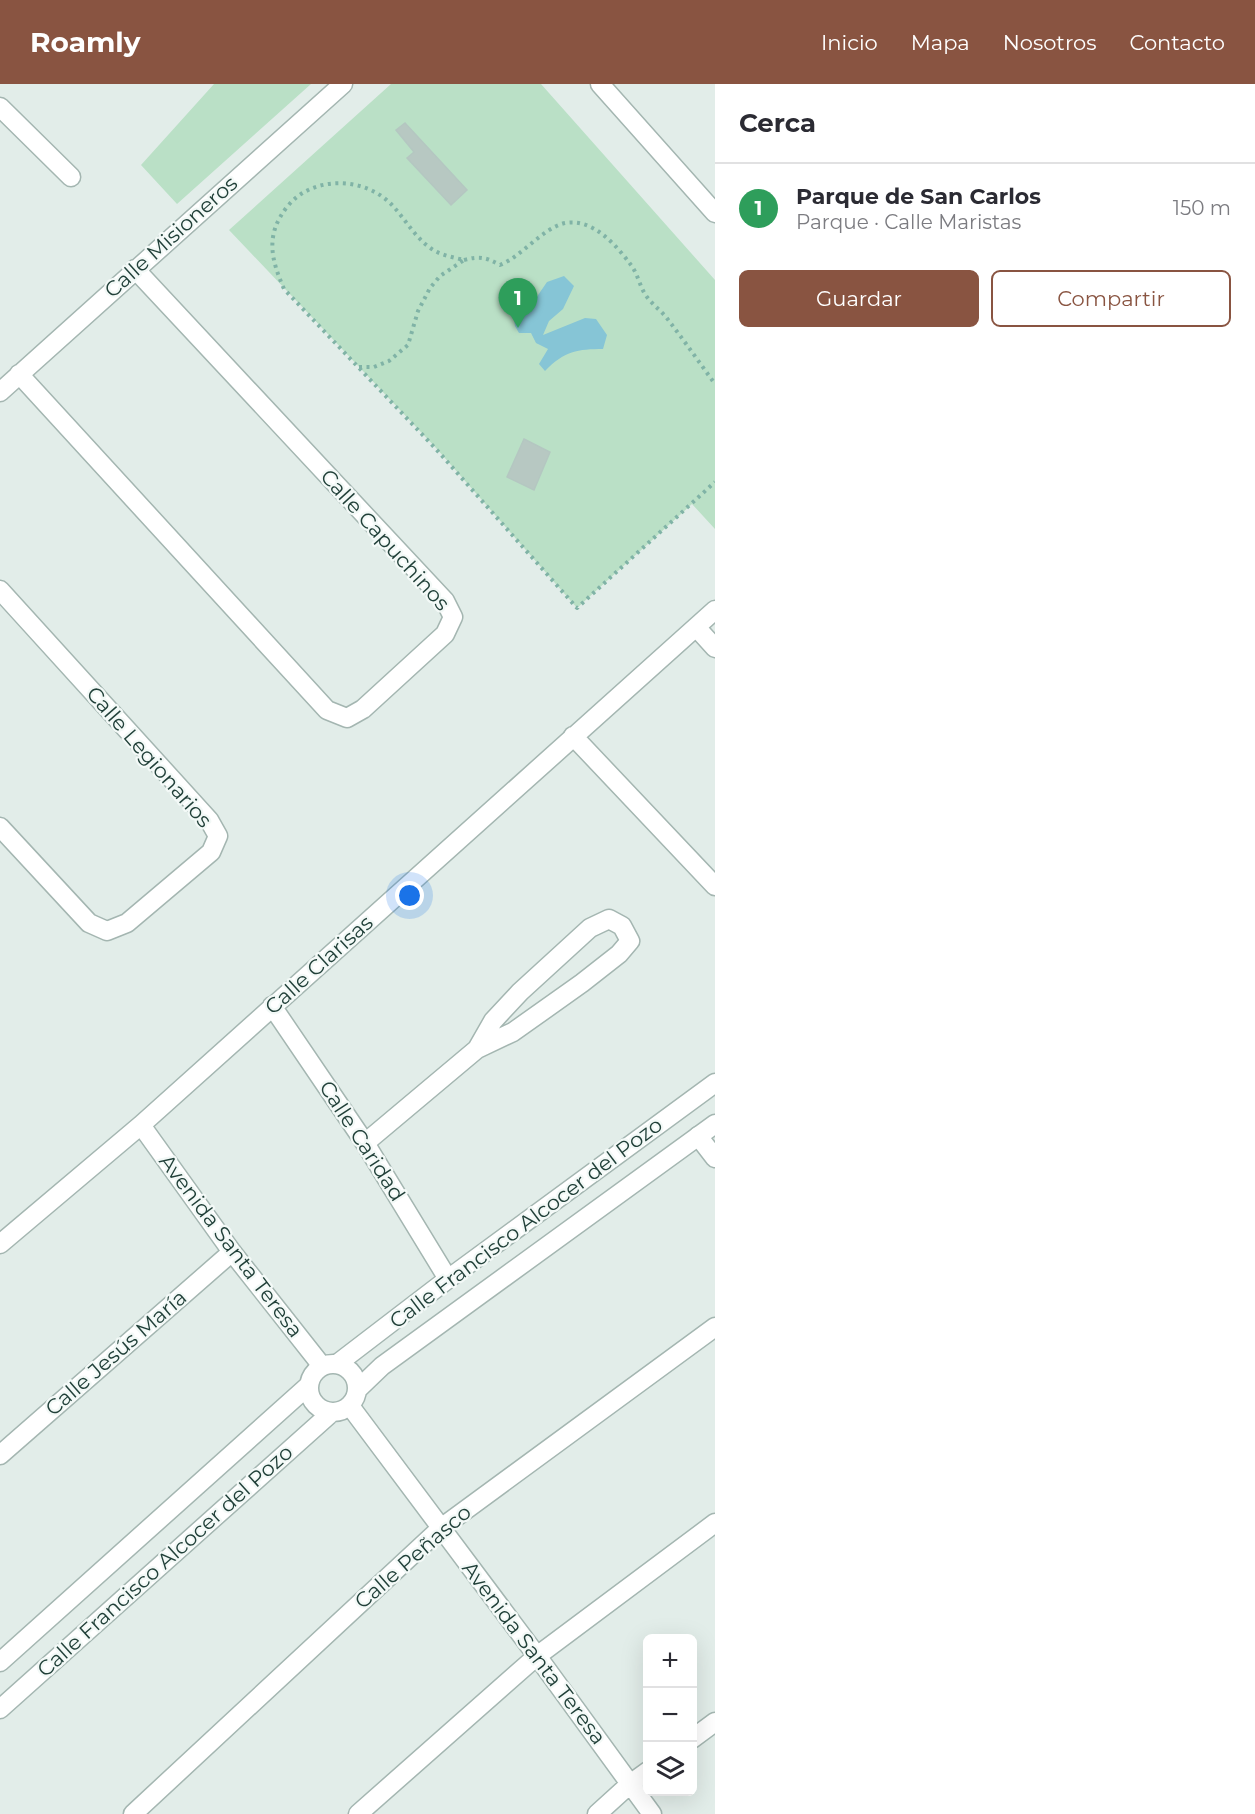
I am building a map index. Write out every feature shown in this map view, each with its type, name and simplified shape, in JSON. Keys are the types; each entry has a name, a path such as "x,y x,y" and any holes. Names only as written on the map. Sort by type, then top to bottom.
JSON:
{"street":[{"name":"Calle Misioneros","path":"0,392 343,84"},
{"path":"600,84 715,213"},
{"path":"0,107 71,177"},
{"name":"Calle Capuchinos","path":"19,374 327,710 346,718 363,709 445,634 453,617 446,601 135,269"},
{"name":"Calle Legionarios","path":"0,591 209,820 218,836 211,852 127,923 107,931 89,923 0,827"},
{"name":"Calle Clarisas","path":"0,1244 141,1125 715,610"},
{"path":"696,627 715,648"},
{"path":"573,736 715,886"},
{"path":"365,1143 477,1049 513,1032 619,954 630,941 622,926 609,919 590,928 520,992 493,1022 477,1049"},
{"name":"Calle Caridad","path":"272,1006 365,1143 448,1279"},
{"name":"Calle Francisco Alcocer del Pozo","path":"329,1365 715,1083"},
{"name":"Calle Francisco Alcocer del Pozo","path":"353,1398 382,1366 715,1124"},
{"name":"Avenida Santa Teresa","path":"141,1125 232,1252 329,1365"},
{"path":"698,1136 715,1158"},
{"name":"Calle Jesús María","path":"0,1455 232,1252"},
{"name":"Calle Peñasco","path":"133,1814 441,1528 715,1327"},
{"path":"329,1365 346,1368 354,1375 353,1398 339,1412 331,1413 316,1406 309,1397 308,1386 312,1374 329,1365"},
{"name":"Calle Francisco Alcocer del Pozo","path":"0,1662 308,1386"},
{"name":"Avenida Santa Teresa","path":"353,1398 441,1528 652,1814"},
{"name":"Calle Francisco Alcocer del Pozo","path":"0,1709 331,1413"},
{"path":"358,1814 537,1656 715,1523"},
{"path":"697,1736 715,1722"},
{"path":"597,1814 643,1775"}],"path":[{"path":"464,260 432,249 418,237 389,202 369,189 348,183 327,184 308,189 291,201 280,216 271,243 284,289 436,448 577,608 715,482"},
{"path":"359,367 374,367 389,361 408,345 418,311 430,288 440,276 464,260 478,256 488,258 500,265 563,224 577,223 599,231 633,266 648,298 665,316 715,384"}],"green space":[{"path":"214,84 311,84 177,204 141,165"},
{"path":"391,84 541,84 715,280 715,529 692,504 577,608 436,448 229,230"}],"water":[{"path":"564,276 574,286 563,309 549,321 543,335 585,318 596,319 607,335 603,349 572,352 545,371 539,364 548,349 536,343 531,333 519,333 515,326 513,312 534,301 547,282"}],"building":[{"path":"405,123 467,190 451,205 407,158 414,152 396,130"},
{"path":"524,439 550,452 534,490 507,477"}],"place":[{"name":"Parque de San Carlos","path":"518,328"}]}
